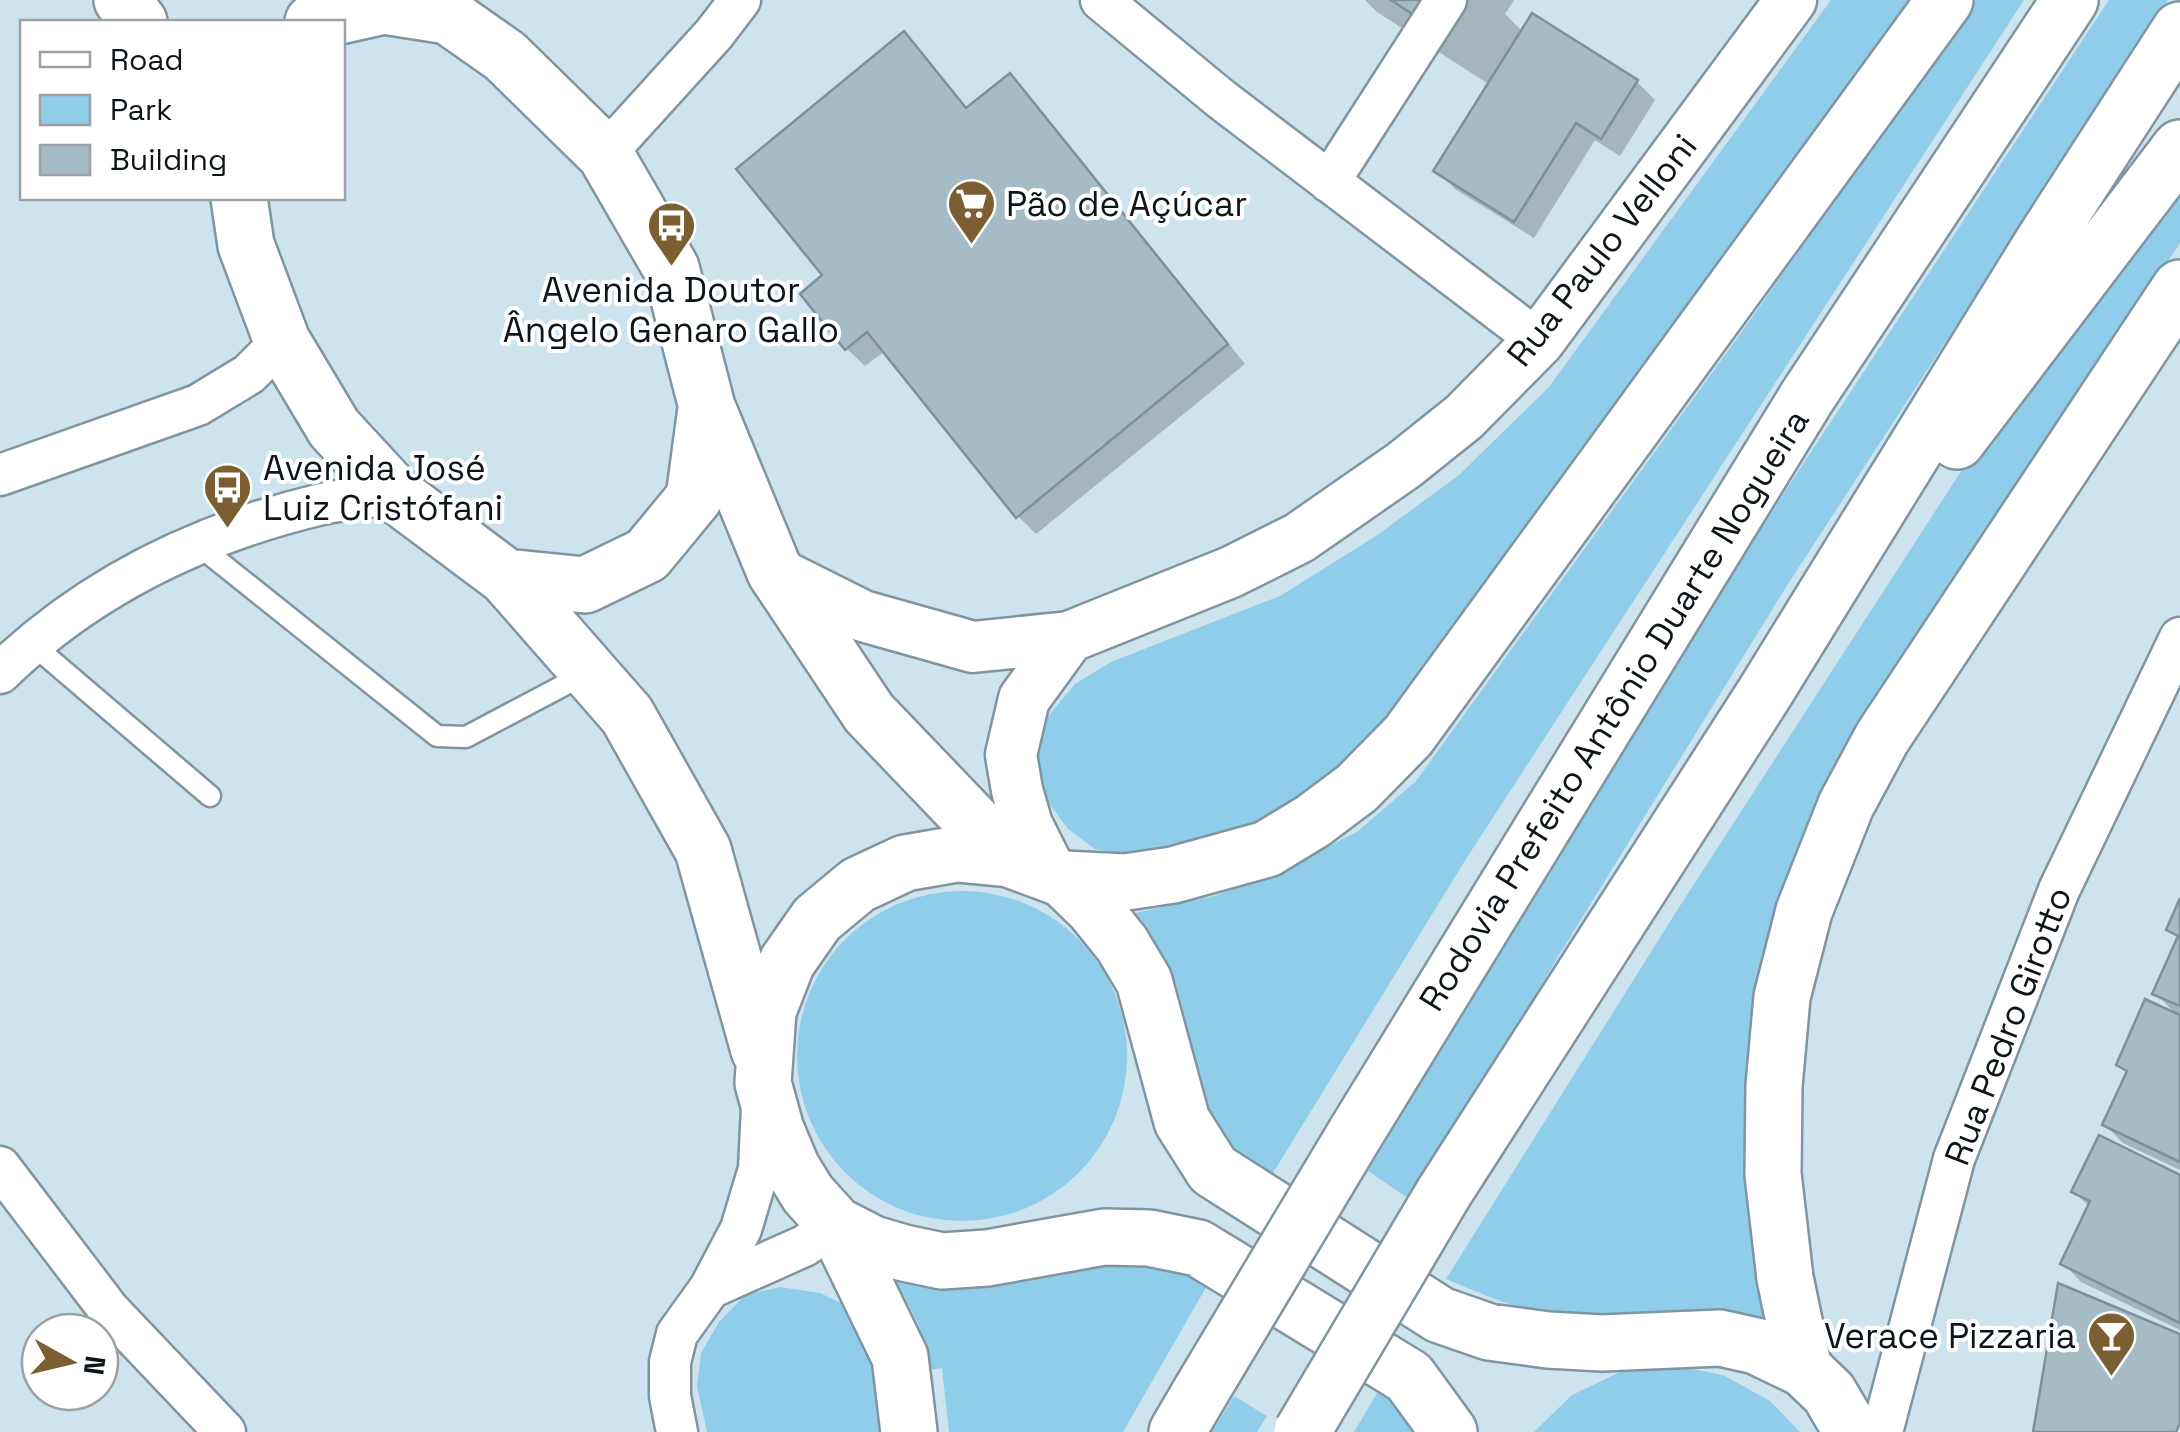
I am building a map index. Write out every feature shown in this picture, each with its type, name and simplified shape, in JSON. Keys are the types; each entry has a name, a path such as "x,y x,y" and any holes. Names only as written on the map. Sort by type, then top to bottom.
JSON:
{"main road":[{"path":"122,0 137,20"},
{"path":"763,1074 768,1011 787,962 817,919 858,885 905,863 957,854 1041,871 1126,882 1173,875 1268,849 1356,788 1408,736 1945,0"},
{"name":"Rodovia Prefeito Antônio Duarte Nogueira","path":"1189,1411 1808,397 2070,0"},
{"path":"322,20 384,6 440,8 505,56 604,154 671,268 707,407 775,572 870,714 1041,871 1093,908 1122,944 1144,981 1182,1120 1213,1170 1440,1314 1489,1332 1548,1340 1602,1343 1720,1338 1756,1346 1804,1369 1828,1394 1852,1432"},
{"path":"1302,1432 1444,1194 1764,694 2032,258 2180,30"},
{"path":"1764,694 2180,148"},
{"path":"239,200 246,245 282,341 334,428 395,494 506,577 627,714 703,850 776,1130 808,1194 836,1225 900,1357 909,1432"},
{"path":"1804,1369 1785,1278 1773,1174 1774,1086 1782,997 1804,911 1846,804 1882,738 2180,288"},
{"path":"506,577 586,585 647,554 694,498 707,407"},
{"path":"836,1225 873,1244 942,1261 987,1258 1104,1236 1150,1238 1198,1248 1409,1377 1449,1432"}],"street":[{"path":"604,154 714,34 740,0"},
{"path":"1102,0 1221,99 1539,341"},
{"path":"1329,182 1446,0"},
{"name":"Rua Paulo Velloni","path":"775,572 863,616 972,647 1069,637 1231,572 1300,538 1404,465 1464,417 1539,341 1791,0"},
{"path":"0,475 198,405 249,374 282,341"},
{"path":"0,673 31,643 132,573 228,530 322,504 395,494"},
{"path":"1041,871 1011,755 1024,698 1069,637"},
{"name":"Rua Pedro Girotto","path":"1882,1432 1954,1159 2059,890 2180,638"},
{"path":"677,1432 670,1396 670,1362 678,1334 710,1288 742,1229 759,1169 763,1074"},
{"path":"0,1167 109,1310 226,1432"},
{"path":"710,1288 804,1246 836,1225"}],"lane":[{"path":"197,544 438,736 466,737 589,672"},
{"path":"31,643 210,796"}],"green space":[{"path":"1831,0 1915,0 1400,705 1359,751 1308,794 1256,827 1137,856 1095,849 1068,829 1043,795 1037,760 1044,721 1075,684 1111,662 1280,596 1376,536 1459,475 1549,387"},
{"path":"1976,0 2024,0 1466,859 1265,1186 1230,1151 1201,1095 1180,1007 1163,962 1131,914 1218,895 1292,864 1357,832 1416,781 1741,333"},
{"path":"2109,0 2168,0 1788,584 1556,960 1414,1202 1368,1171 1745,552"},
{"path":"2180,183 2180,243 1855,730 1815,802 1783,890 1781,1335 1692,1312 1593,1320 1556,1317 1446,1279 1676,912 1958,476 2053,343"},
{"path":"946,891 978,891 1040,910 1067,928 1090,951 1115,993 1124,1024 1124,1088 1108,1134 1090,1161 1067,1184 1040,1202 1010,1214 978,1221 946,1221 884,1202 857,1184 834,1161 816,1134 804,1104 797,1072 797,1040 816,978 834,951 857,928 884,910 914,898"},
{"path":"1141,1257 1212,1277 1123,1432 949,1432 942,1368 928,1370 919,1326 891,1271"},
{"path":"780,1287 820,1293 849,1307 868,1341 884,1401 885,1432 707,1432 697,1386 701,1353 719,1322 745,1295"},
{"path":"1671,1365 1723,1375 1770,1401 1800,1432 1534,1432 1572,1395 1620,1372"},
{"path":"1380,1388 1428,1432 1354,1432"},
{"path":"1234,1396 1267,1416 1257,1432 1212,1432"}],"building":[{"path":"1391,0 1438,0 1424,22"},
{"path":"1532,13 1638,80 1601,139 1576,123 1514,222 1433,171"},
{"path":"904,31 966,108 1010,73 1228,344 1016,518 867,332 845,350 800,294 822,275 736,169"},
{"path":"2180,898 2180,1006 2152,994 2178,936 2166,930"},
{"path":"2145,999 2180,1015 2180,1162 2102,1125 2127,1071 2116,1065"},
{"path":"2099,1135 2180,1175 2180,1323 2060,1264 2090,1201 2071,1192"},
{"name":"Verace Pizzaria","path":"2058,1283 2180,1334 2180,1423 2176,1432 2033,1432"}],"place":[{"name":"Pão de Açúcar","path":"971,246"},
{"name":"Avenida Doutor Ângelo Genaro Gallo","path":"671,268"},
{"name":"Avenida José Luiz Cristófani","path":"228,530"},
{"name":"Verace Pizzaria","path":"2111,1378"}]}
